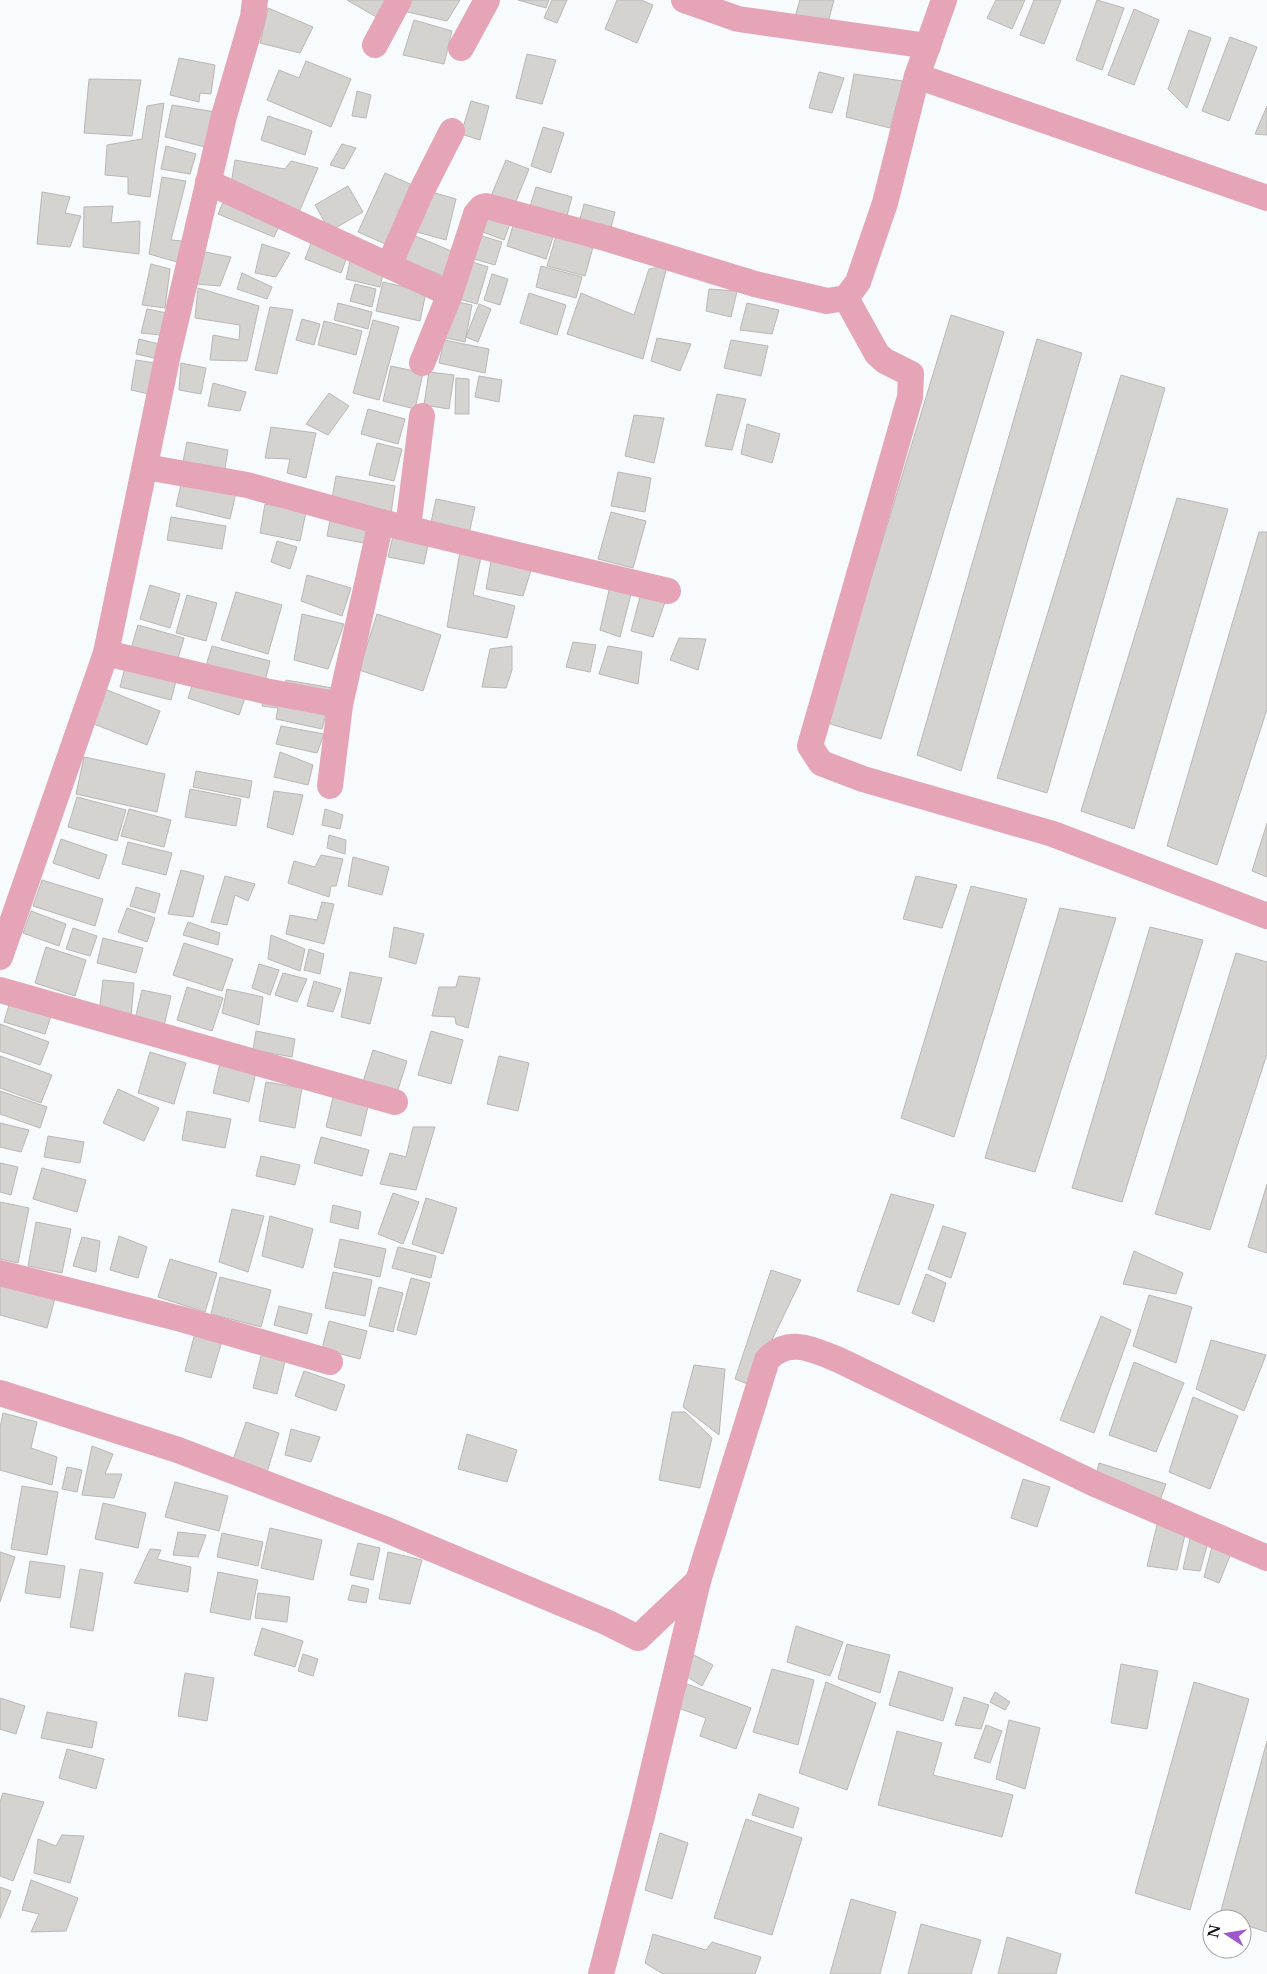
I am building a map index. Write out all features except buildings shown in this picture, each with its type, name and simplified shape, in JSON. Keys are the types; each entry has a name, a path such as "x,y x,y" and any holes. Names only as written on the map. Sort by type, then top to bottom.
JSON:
{"street":[{"path":"0,958 106,653 168,354 224,116 253,17 255,0"},
{"path":"375,46 399,0"},
{"path":"461,48 487,0"},
{"path":"684,0 738,19 928,46"},
{"path":"422,364 450,294 476,214 482,207 486,206 605,238 755,284 828,301 846,298 858,282 885,203 918,76 944,0"},
{"path":"918,76 1267,198"},
{"path":"389,265 421,192 452,131"},
{"path":"208,182 450,294"},
{"path":"846,298 877,354 885,361 912,374 910,397 810,746 821,763 863,779 1052,834 1267,916"},
{"path":"408,528 422,416"},
{"path":"146,467 247,485 381,522 668,591"},
{"path":"330,786 340,705 381,522"},
{"path":"106,653 265,691 340,705"},
{"path":"0,990 395,1102"},
{"path":"0,1272 181,1319 330,1362"},
{"path":"601,1974 642,1816 698,1581 767,1360 782,1348 794,1346 812,1349 839,1360 1095,1484 1267,1558"},
{"path":"0,1393 119,1430 205,1460 387,1530 606,1622 638,1638 698,1581"}]}
